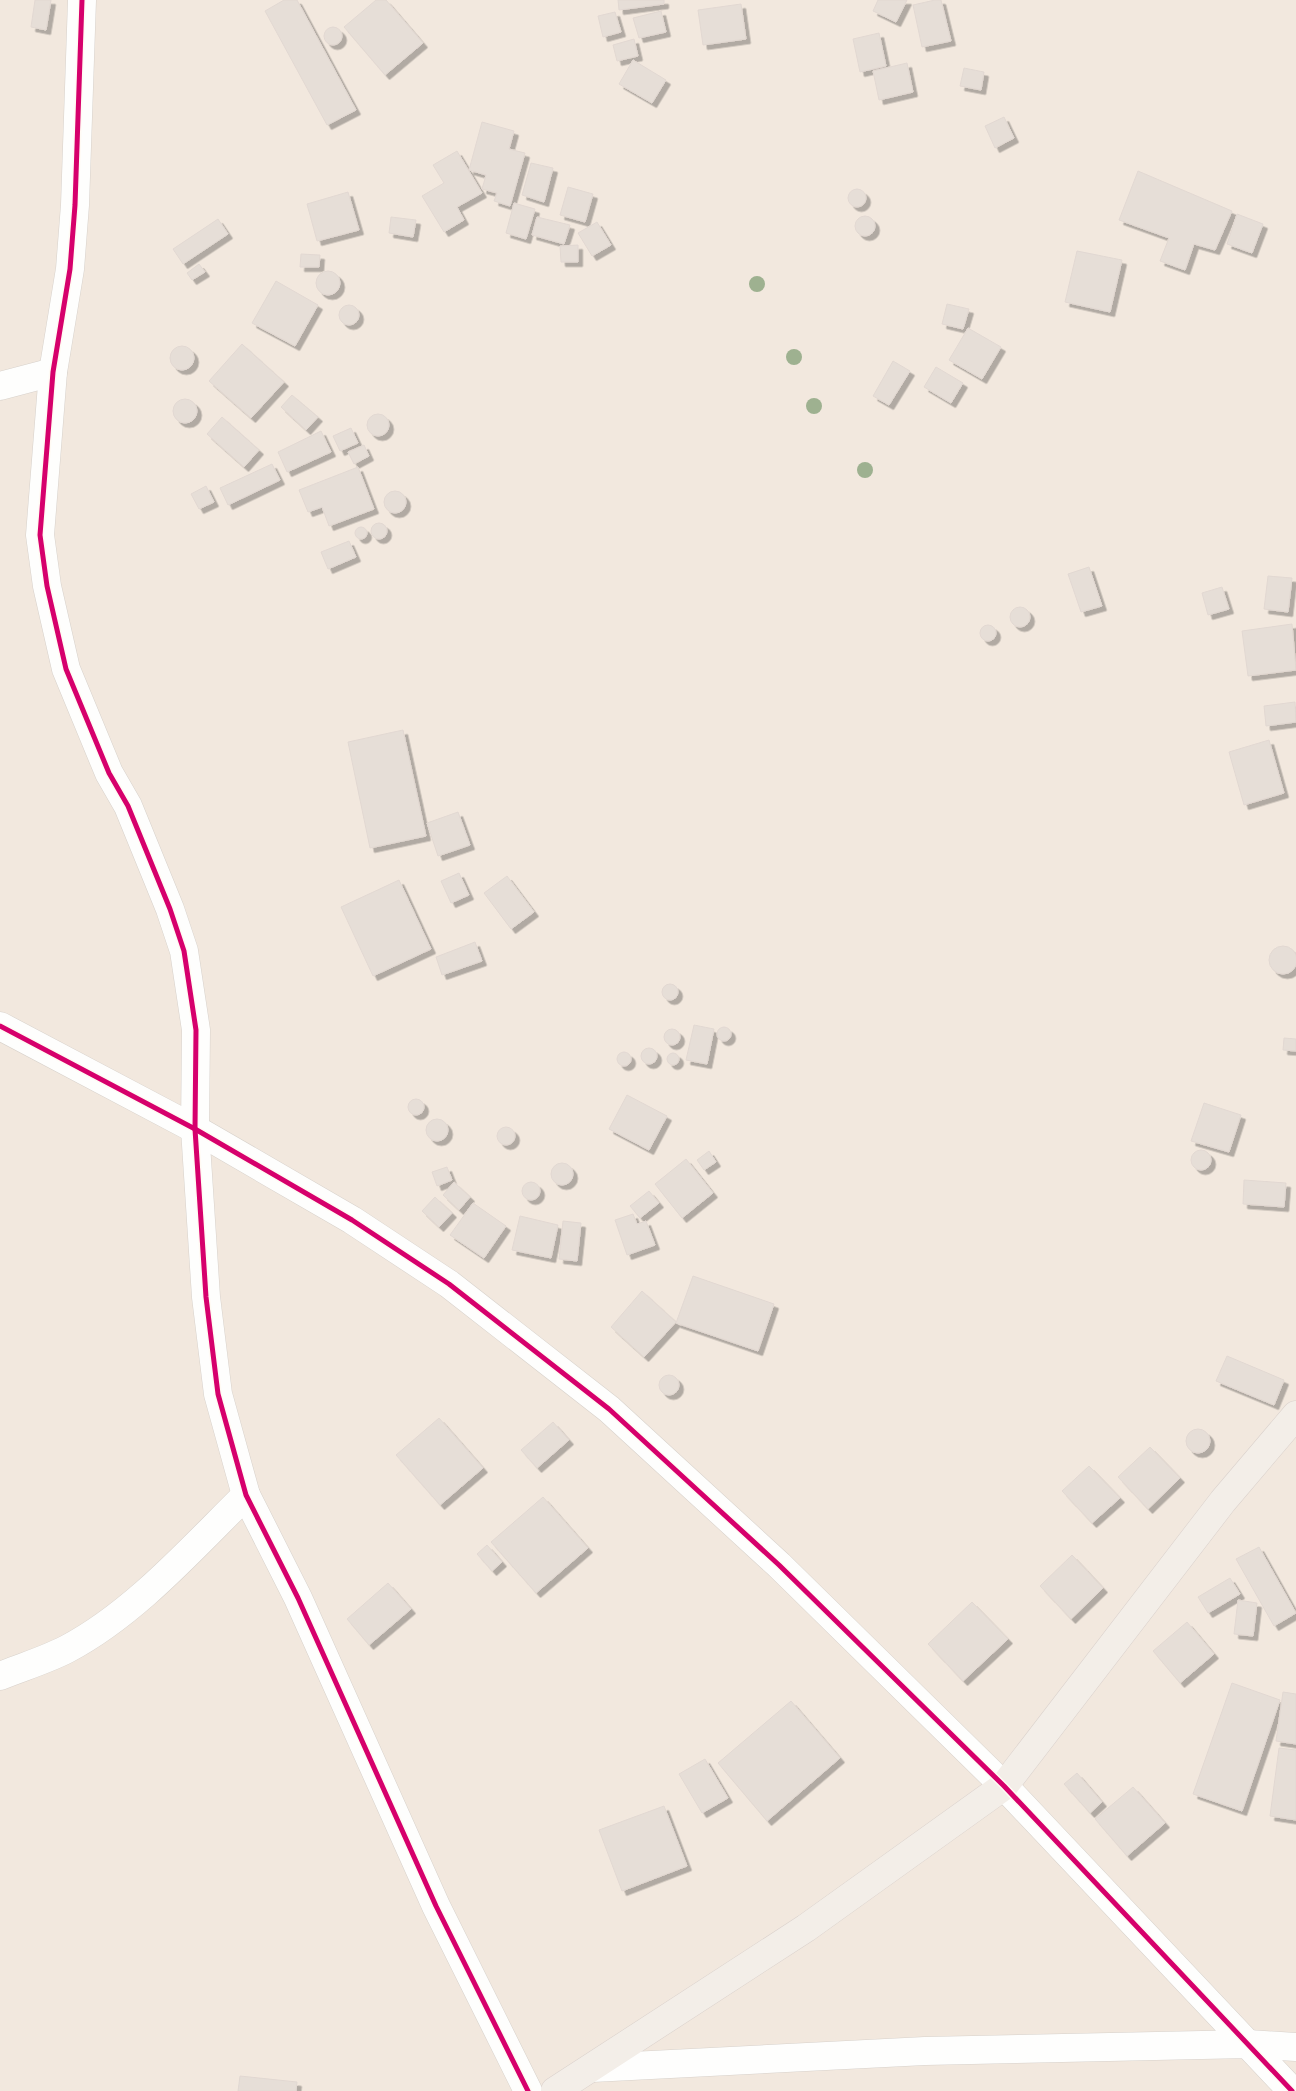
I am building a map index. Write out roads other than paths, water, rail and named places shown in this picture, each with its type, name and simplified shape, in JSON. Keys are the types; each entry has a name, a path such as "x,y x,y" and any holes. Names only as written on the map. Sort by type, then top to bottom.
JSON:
{"main road":[{"path":"555,2091 806,1928 1004,1786 1223,1501 1296,1415"}],"street":[{"path":"82,0 75,205 70,269 53,372 40,535 47,586 66,669 109,773 128,806 170,910 184,951 196,1030 195,1129 206,1297 218,1394 246,1495 298,1598 436,1906 528,2091"},
{"path":"0,386 53,372"},
{"path":"0,1026 195,1129 352,1220 449,1284 609,1410 779,1565 1004,1786 1292,2091"},
{"path":"0,1676 67,1648 113,1619 162,1577 246,1495"},
{"path":"592,2068 926,2051 1248,2044 1296,2047"}]}
